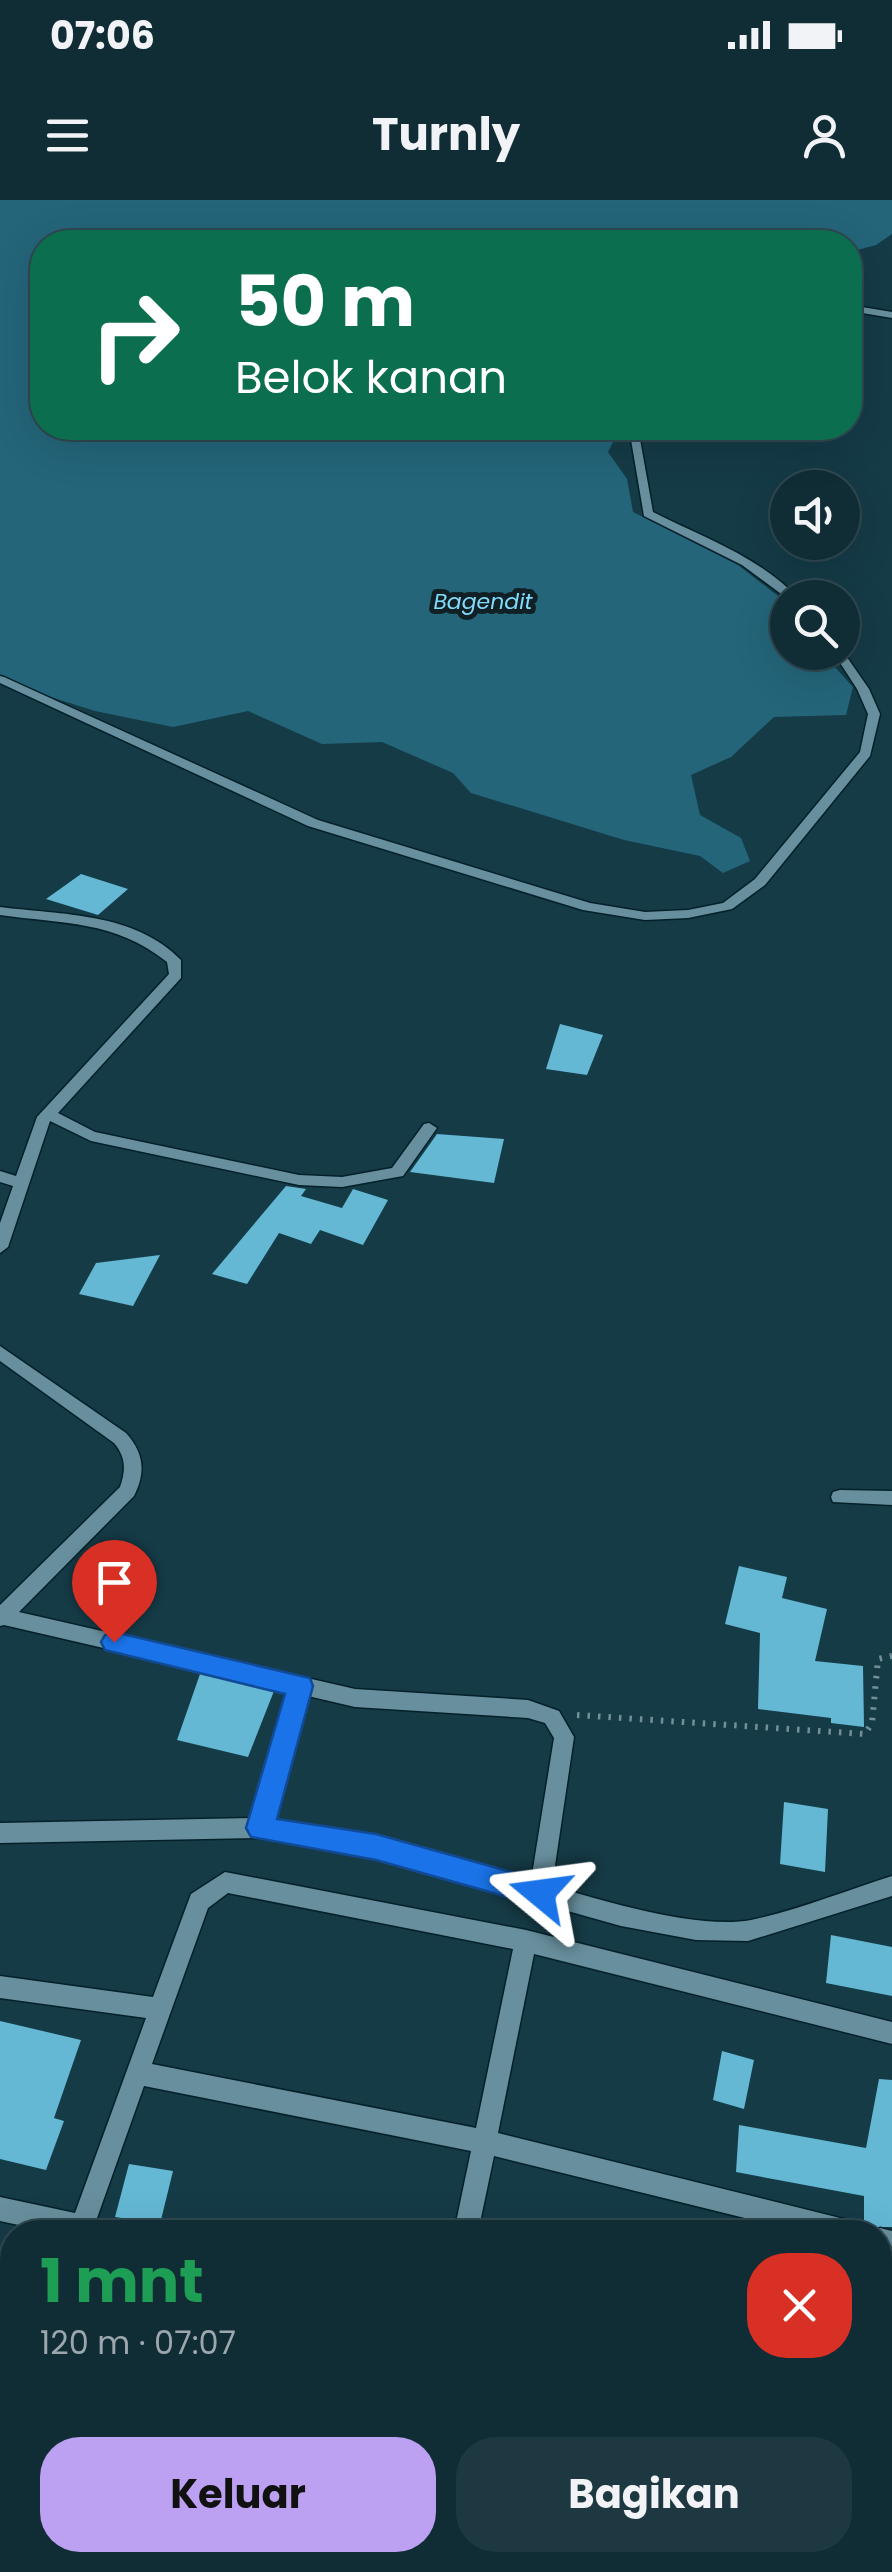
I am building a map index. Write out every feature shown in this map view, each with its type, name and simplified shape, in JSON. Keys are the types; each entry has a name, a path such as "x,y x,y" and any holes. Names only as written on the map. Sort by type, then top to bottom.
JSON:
{"street":[{"path":"862,311 892,317"},
{"path":"881,328 892,317"},
{"path":"635,440 648,514 772,580"},
{"path":"0,679 312,823 588,908 645,916 688,914 727,906 760,882 866,752 874,714 851,670"},
{"path":"0,911 120,926 154,942 174,960 176,975 42,1121 0,1247"},
{"path":"48,1114 91,1136 315,1182 397,1172 429,1128"},
{"path":"0,1176 22,1183"},
{"path":"0,1352 129,1446 135,1473 128,1490 1,1617"},
{"path":"840,1497 892,1498"},
{"path":"1,1617 355,1698 541,1712 559,1723 564,1737 540,1893"},
{"path":"260,1828 300,1686"},
{"path":"0,1834 260,1828 376,1847 622,1916 696,1930 748,1931 892,1886"},
{"path":"85,2220 199,1901 225,1882 526,1941 892,2033"},
{"path":"469,2220 526,1941"},
{"path":"0,1987 160,2009"},
{"path":"137,2073 487,2142 800,2220"},
{"path":"0,2209 42,2220"}],"path":[{"path":"541,1712 865,1734 872,1723 878,1658 892,1656"}],"water":[{"name":"Bagendit","path":"0,200 892,200 892,234 862,249 862,230 30,230 30,440 614,440 608,452 627,479 633,512 738,565 770,590 770,670 838,670 853,687 846,715 774,717 731,757 691,775 700,815 741,838 750,861 723,873 700,856 624,840 471,793 453,773 382,742 322,744 248,711 173,727 95,711 0,681"}],"building":[{"path":"81,874 128,889 98,915 46,899"},
{"path":"560,1024 603,1035 587,1075 546,1069"},
{"path":"437,1134 504,1139 494,1183 410,1172"},
{"path":"286,1186 306,1189 301,1196 342,1208 353,1189 388,1200 363,1245 320,1230 311,1244 279,1233 247,1284 212,1274"},
{"path":"160,1255 133,1306 79,1294 96,1263"},
{"path":"739,1566 787,1577 782,1598 827,1609 815,1661 863,1666 864,1727 831,1723 831,1718 758,1709 760,1633 725,1624"},
{"path":"200,1674 274,1691 248,1757 177,1740"},
{"path":"784,1802 828,1809 825,1872 780,1864"},
{"path":"831,1935 892,1947 892,1996 826,1983"},
{"path":"0,2021 81,2040 54,2118 64,2121 46,2170 0,2159"},
{"path":"722,2051 754,2060 744,2109 713,2100"},
{"path":"879,2079 892,2080 892,2220 864,2220 864,2196 736,2172 739,2125 866,2148"},
{"path":"129,2164 173,2171 161,2220 115,2217"}],"route":[{"path":"114,1642 300,1686 260,1828 376,1847 540,1893"}]}
